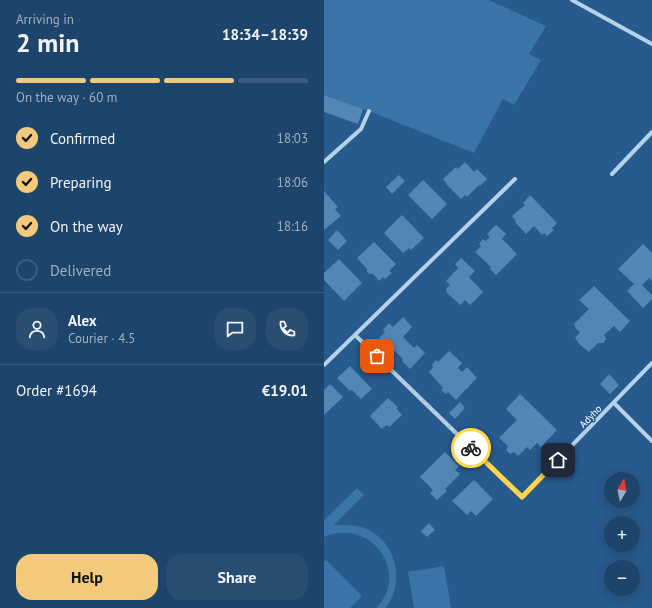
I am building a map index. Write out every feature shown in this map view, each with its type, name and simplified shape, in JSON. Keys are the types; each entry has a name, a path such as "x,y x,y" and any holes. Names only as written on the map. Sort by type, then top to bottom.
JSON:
{"street":[{"path":"572,0 652,44"},
{"path":"324,162 361,129 369,111"},
{"path":"612,174 652,132"},
{"path":"324,365 515,179"},
{"name":"Adyho","path":"355,335 522,497 652,363"},
{"name":"Adyho","path":"614,403 652,441"}],"shaded area":[{"path":"324,0 489,0 546,26 529,54 541,60 514,105 503,99 474,153 369,111 324,95"},
{"path":"357,488 364,495 334,525 363,527 377,535 391,553 395,564 395,587 392,598 386,608 376,608 386,594 389,579 387,565 381,552 370,541 357,535 341,533 324,537 324,520"},
{"path":"326,560 362,596 350,608 324,608 324,562"},
{"path":"444,566 451,608 414,608 408,572"}],"building":[{"path":"324,95 363,109 358,124 324,112"},
{"path":"465,162 474,172 477,169 487,179 467,197 465,195 461,199 443,179 456,167 458,169"},
{"path":"399,175 405,181 392,194 386,187"},
{"path":"423,180 447,204 432,219 408,195"},
{"path":"324,191 338,207 335,209 341,216 324,230"},
{"path":"530,195 557,223 552,228 554,230 547,236 544,233 542,235 534,226 526,234 515,222 516,221 512,216 525,205 523,203"},
{"path":"402,215 424,238 411,250 409,248 403,253 384,233"},
{"path":"496,225 506,234 502,239 517,254 496,275 490,269 491,267 475,252 481,246 479,244 483,239 485,241 490,237 487,234"},
{"path":"337,230 347,241 338,250 328,240"},
{"path":"374,242 396,264 389,271 392,273 385,279 383,277 379,281 373,274 367,272 367,269 357,258"},
{"path":"643,244 652,253 652,281 649,278 642,285 652,295 652,299 643,308 627,291 634,284 618,269"},
{"path":"461,258 475,271 469,277 483,292 470,305 465,300 461,305 458,303 447,293 446,289 450,285 446,281 458,268 455,264"},
{"path":"339,259 362,283 344,301 324,280 324,273"},
{"path":"594,286 630,321 620,332 614,326 604,335 606,338 604,343 598,343 589,352 580,345 575,338 580,332 576,329 574,324 589,309 579,300"},
{"path":"403,317 412,327 403,337 414,348 417,345 425,353 410,369 402,361 403,359 390,346 388,348 379,338 385,332 383,330 389,323 393,327"},
{"path":"449,351 462,363 458,368 462,372 467,367 477,378 456,400 448,392 446,394 441,390 443,388 429,372 436,360 438,362"},
{"path":"350,366 372,389 361,399 352,390 350,391 337,378"},
{"path":"609,374 619,385 610,394 600,384"},
{"path":"330,384 343,397 324,415 324,390"},
{"path":"520,394 557,430 541,447 537,443 530,450 527,447 518,456 514,452 510,454 506,450 508,446 499,438 517,420 506,409"},
{"path":"388,398 398,407 396,408 402,415 389,427 387,425 382,429 370,416"},
{"path":"460,402 465,408 455,419 449,413"},
{"path":"445,452 459,466 455,470 460,474 445,489 447,491 437,500 430,493 433,490 420,477"},
{"path":"474,480 493,499 476,516 471,511 467,515 452,501"},
{"path":"429,523 435,530 427,537 421,531"}],"way so far":[{"path":"377,356 471,448"}],"route":[{"path":"471,448 522,497 558,460"}]}
